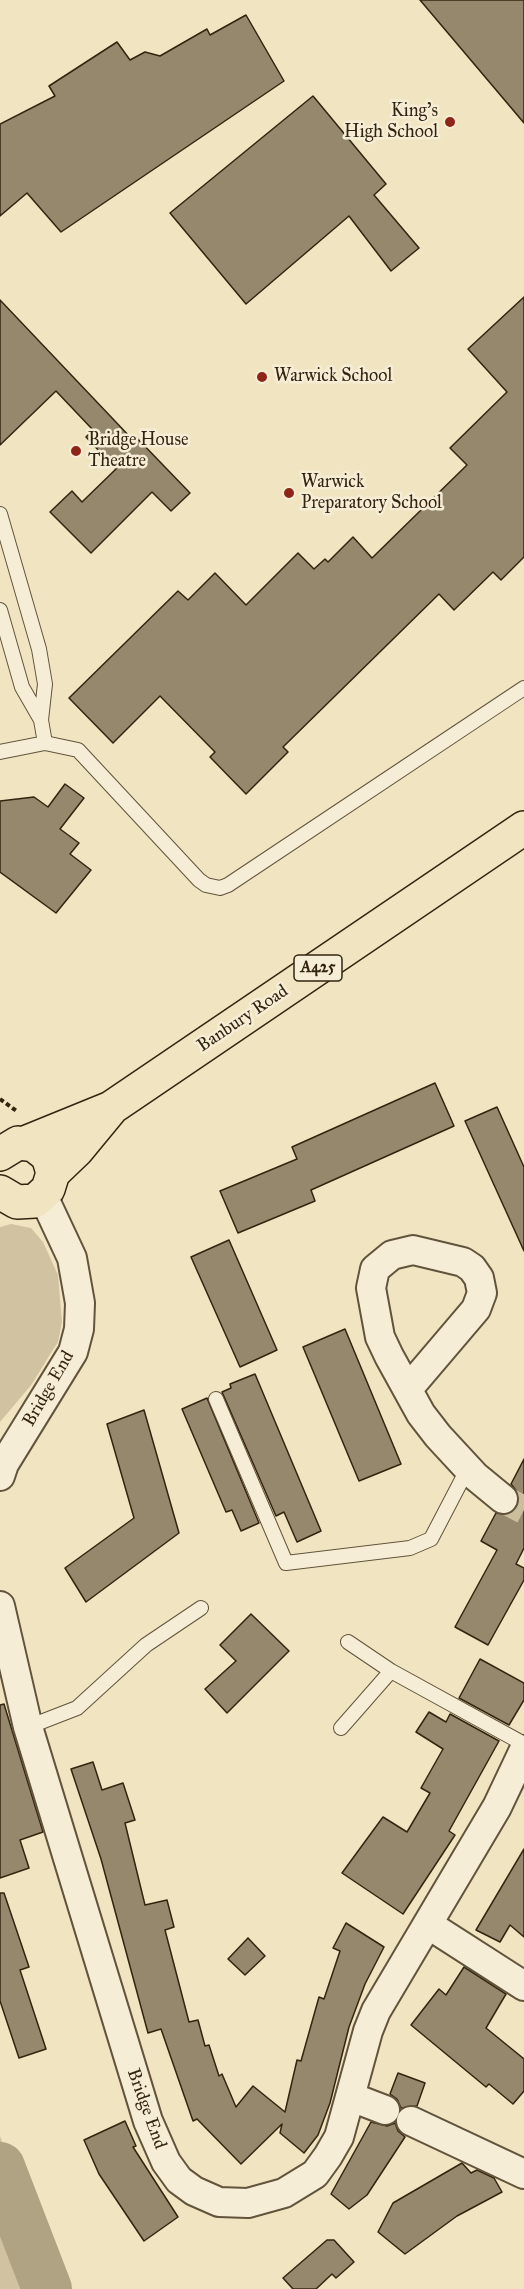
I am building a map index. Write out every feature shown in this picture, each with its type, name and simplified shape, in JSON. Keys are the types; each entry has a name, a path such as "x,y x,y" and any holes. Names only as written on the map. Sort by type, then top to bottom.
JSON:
{"main road":[{"name":"Banbury Road","path":"8,1146 111,1108 524,828"},
{"name":"Banbury Road","path":"48,1185 111,1108"},
{"path":"0,1192 17,1202 26,1203 48,1185 52,1164 42,1149 8,1146"}],"street":[{"name":"Bridge End","path":"0,1476 9,1456 73,1352 79,1329 80,1303 72,1258 48,1185"},
{"path":"408,1389 476,1309 482,1293 479,1278 472,1268 462,1262 413,1250 392,1255 379,1264 372,1279 371,1288 380,1337 408,1389 422,1414 468,1468 503,1499"},
{"name":"Bridge End","path":"0,1606 28,1727 147,2121 166,2162 179,2180 200,2194 229,2204 268,2198 293,2188 315,2174 328,2156 339,2137 368,2031 376,2011 387,1989 429,1925 497,1808 524,1750"},
{"path":"429,1925 524,1986"},
{"path":"351,2097 385,2110"},
{"path":"411,2121 524,2174"}],"lane":[{"path":"0,514 39,649 45,684 41,720 45,743"},
{"path":"0,610 22,687 41,720"},
{"path":"0,752 45,743 78,750 200,880 206,885 220,888 228,885 524,688"},
{"path":"216,1399 286,1563 410,1548 431,1539 468,1468"},
{"path":"28,1727 77,1708 146,1645 201,1608"},
{"path":"348,1642 391,1671 524,1744"},
{"path":"341,1728 391,1671"}],"shaded area":[{"path":"11,1224 31,1228 43,1242 58,1275 62,1322 58,1342 32,1384 0,1422 0,1227"},
{"path":"0,2136 59,2289 0,2289"}],"building":[{"name":"King's High School","path":"420,0 524,0 524,123"},
{"path":"246,15 284,81 61,232 27,193 0,216 0,124 55,96 49,86 117,42 130,60 145,52 160,56 207,29 210,35"},
{"path":"313,96 386,184 374,195 419,248 391,271 349,216 246,304 170,213"},
{"path":"524,297 524,557 501,580 493,572 454,610 439,594 283,747 288,752 246,794 210,757 215,752 160,696 113,743 69,698 178,591 188,600 215,573 246,605 298,553 314,569 325,559 328,562 353,537 372,558 467,465 450,448 507,392 468,349"},
{"path":"0,300 132,439 135,436 190,493 171,511 152,492 91,553 50,512 72,491 82,502 116,469 86,437 93,430 56,391 0,445"},
{"path":"65,784 84,798 60,829 79,843 70,854 91,870 56,913 0,872 0,801 34,797 48,807"},
{"path":"435,1083 454,1126 311,1190 315,1201 238,1233 220,1191 297,1159 292,1147"},
{"path":"497,1107 524,1167 524,1251 465,1121"},
{"path":"229,1240 277,1350 240,1367 191,1257"},
{"path":"345,1329 401,1464 359,1481 303,1347"},
{"path":"255,1374 321,1531 297,1542 284,1512 276,1516 222,1392 231,1388 230,1384"},
{"path":"207,1398 259,1523 241,1531 232,1510 226,1512 182,1409"},
{"path":"144,1410 179,1533 86,1602 65,1568 134,1518 107,1424"},
{"path":"524,1459 524,1548 516,1564 524,1568 524,1580 488,1645 455,1627 497,1550 481,1541 496,1513 509,1514 519,1502 518,1493 511,1484"},
{"path":"251,1614 289,1651 227,1713 205,1689 236,1661 220,1645"},
{"path":"480,1659 524,1683 524,1700 509,1725 459,1698"},
{"path":"4,1704 43,1832 20,1840 29,1868 0,1878 0,1705"},
{"path":"429,1712 446,1722 450,1714 499,1741 449,1831 455,1835 403,1914 342,1873 383,1817 407,1832 430,1793 421,1788 443,1749 416,1732"},
{"path":"93,1762 102,1790 123,1783 135,1820 125,1823 145,1905 167,1900 174,1927 165,1930 189,2022 198,2020 205,2046 209,2045 219,2076 222,2074 236,2107 253,2086 285,2112 297,2060 301,2061 319,1997 324,1999 340,1951 333,1948 346,1923 384,1947 365,1984 349,2027 330,2103 318,2135 304,2153 280,2133 282,2124 241,2164 197,2119 193,2121 161,2029 148,2033 101,1859 71,1769"},
{"path":"524,1849 524,1937 510,1925 500,1942 476,1930"},
{"path":"0,1893 4,1893 29,1967 20,1970 46,2049 19,2058 0,2001"},
{"path":"248,1938 265,1956 245,1975 228,1959"},
{"path":"464,1967 506,1994 486,2028 524,2059 524,2091 513,2104 489,2084 486,2087 411,2025 439,1989 446,1995"},
{"path":"398,2073 425,2083 417,2106 401,2108 397,2099 390,2094"},
{"path":"125,2121 136,2146 133,2147 178,2217 144,2241 99,2174 84,2140"},
{"path":"371,2122 387,2126 395,2123 398,2131 405,2137 367,2195 349,2209 331,2194"},
{"path":"462,2163 471,2173 477,2170 494,2178 502,2192 457,2216 405,2254 378,2232 393,2203"},
{"path":"327,2240 334,2240 354,2262 336,2278 332,2274 316,2289 293,2289 283,2278"}],"waterway":[{"path":"0,2167 47,2289"}],"tunnel":[{"path":"503,1499 524,1510"}],"place":[{"name":"King's High School","path":"450,122"},
{"name":"Warwick School","path":"262,377"},
{"name":"Bridge House Theatre","path":"76,451"},
{"name":"Warwick Preparatory School","path":"289,493"}]}
